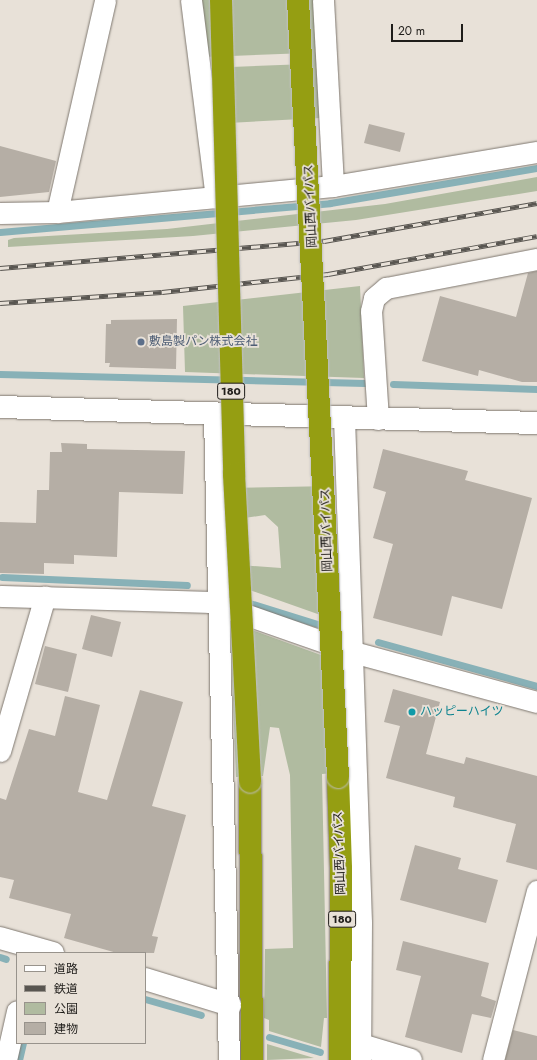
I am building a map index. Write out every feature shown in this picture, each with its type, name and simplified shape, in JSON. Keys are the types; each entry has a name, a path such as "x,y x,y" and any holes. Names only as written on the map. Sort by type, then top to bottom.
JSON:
{"highway":[{"name":"180","path":"221,0 233,466 250,782 252,1060"},
{"name":"岡山西バイパス","path":"298,0 338,777 341,869 340,1060"}],"street":[{"path":"57,212 105,0"},
{"path":"191,0 216,197"},
{"path":"323,0 333,186"},
{"path":"0,213 57,212 333,186 537,152"},
{"path":"378,419 371,311 374,298 386,288 537,259"},
{"path":"0,407 214,415 537,423"},
{"path":"214,415 221,605 230,1004 229,1060"},
{"path":"344,418 353,652 360,1053 411,1060"},
{"path":"0,596 45,596 210,602 353,652 537,702"},
{"path":"0,751 45,596"},
{"path":"494,1060 537,891"},
{"path":"0,938 30,950 45,952"},
{"path":"146,979 230,1004"},
{"path":"6,1060 16,1015"}],"green space":[{"path":"199,0 314,0 320,118 210,124","holes":["307,53 307,64 207,68 206,57"]},
{"path":"537,177 537,191 356,220 193,236 8,247 8,240 14,238 167,229 385,204"},
{"path":"360,286 364,378 185,372 183,306"},
{"path":"333,486 343,623 227,582 226,564 281,568 278,527 265,515 225,521 224,488"},
{"path":"230,622 343,663 349,772 322,774 327,1018 324,1018 321,1047 269,1031 269,1020 264,1018 265,949 293,948 290,775 279,728 270,727 263,776 236,777"},
{"path":"267,1044 314,1058 267,1060"}],"building":[{"path":"369,124 405,133 400,152 364,143"},
{"path":"0,146 56,161 49,192 0,197"},
{"path":"537,271 537,382 522,382 479,370 478,376 422,361 440,296 516,317 528,273"},
{"path":"177,319 176,369 109,367 110,363 105,363 106,324 111,324 111,320"},
{"path":"61,443 87,444 87,449 185,451 183,494 119,492 117,557 74,555 74,564 44,563 44,574 0,573 0,522 36,523 37,490 49,490 50,452 62,452"},
{"path":"383,449 468,471 465,480 532,498 502,609 452,596 442,636 373,618 393,544 373,538 386,492 373,488"},
{"path":"91,615 121,622 112,657 82,649"},
{"path":"45,646 77,654 68,692 35,684"},
{"path":"393,689 440,702 426,754 464,764 466,757 537,776 537,870 506,862 516,824 453,807 455,797 386,778 400,726 384,722"},
{"path":"140,690 183,702 152,806 186,815 152,936 158,937 154,953 113,952 64,938 71,914 9,898 14,880 0,877 0,798 6,800 29,729 55,736 65,696 100,705 78,792 107,800"},
{"path":"415,845 461,858 458,869 498,880 486,923 400,900"},
{"path":"403,941 489,963 481,996 496,1001 491,1018 472,1014 462,1053 405,1037 421,976 396,970"},
{"path":"513,1030 537,1036 537,1060 505,1060"}],"waterway":[{"path":"0,232 330,203 537,168"},
{"path":"0,374 365,383"},
{"path":"393,384 537,389"},
{"path":"2,577 187,585"},
{"path":"243,601 327,627"},
{"path":"378,642 537,686"},
{"path":"0,957 6,959"},
{"path":"146,999 201,1015"},
{"path":"269,1037 320,1052"},
{"path":"19,1060 23,1044"}],"railway":[{"path":"0,268 324,241 537,203"},
{"path":"0,303 162,292 328,274 537,236"}],"place":[{"name":"敷島製パン株式会社","path":"141,342"},
{"name":"ハッピーハイツ","path":"412,712"}]}
